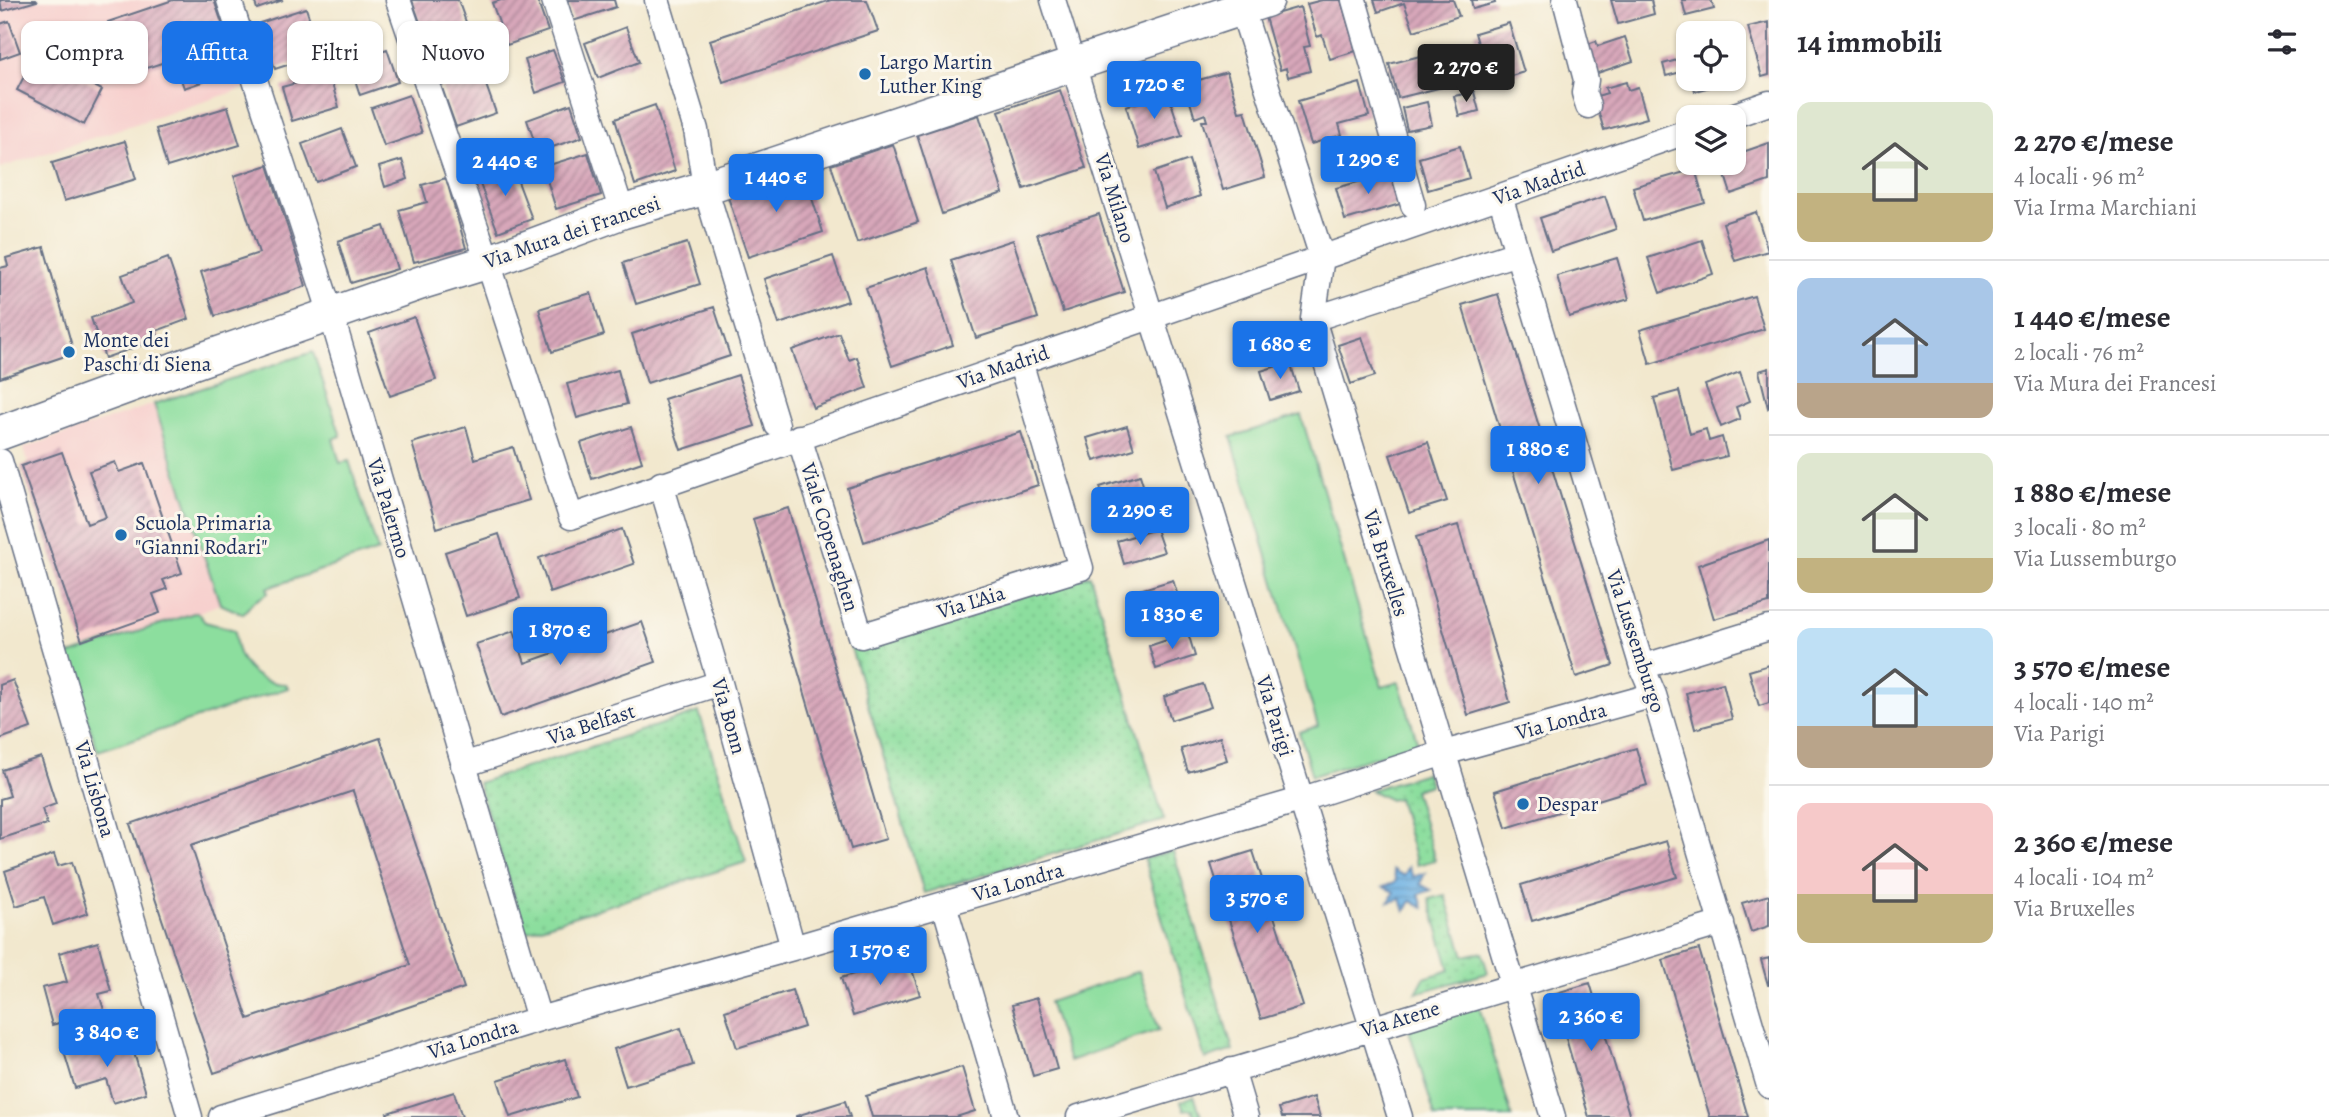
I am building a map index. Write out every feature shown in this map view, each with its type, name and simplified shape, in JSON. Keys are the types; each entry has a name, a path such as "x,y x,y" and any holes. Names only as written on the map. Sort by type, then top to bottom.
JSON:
{"street":[{"name":"Via Palermo","path":"229,0 331,314 539,1019"},
{"path":"398,0 488,262"},
{"path":"554,0 622,212"},
{"path":"657,0 696,130 705,187 777,425"},
{"name":"Via Milano","path":"1053,0 1152,315"},
{"path":"1354,0 1413,205"},
{"path":"1565,0 1586,80 1584,93 1588,106"},
{"name":"Via Mura dei Francesi","path":"0,433 331,314 488,262 622,212 1254,5"},
{"name":"Via Bruxelles","path":"1254,5 1322,257 1313,319 1553,1117"},
{"path":"1746,111 1769,103"},
{"name":"Via Madrid","path":"488,262 571,517 1676,135"},
{"name":"Via Lussemburgo","path":"1500,196 1642,667 1654,695 1769,1086"},
{"path":"1313,319 1517,253"},
{"name":"Via Parigi","path":"1152,315 1400,1117"},
{"name":"Via L'Aia","path":"861,636 1081,568 1020,361"},
{"name":"Viale Copenaghen","path":"799,437 861,636"},
{"name":"Via Lisbona","path":"0,461 190,1117"},
{"name":"Via Bonn","path":"661,484 720,683 793,948"},
{"path":"1642,667 1769,628"},
{"name":"Via Belfast","path":"463,765 720,683"},
{"name":"Via Londra","path":"221,1117 539,1019 1300,800 1444,752 1654,695"},
{"path":"944,904 1006,1117"},
{"name":"Via Atene","path":"1079,1117 1722,923"},
{"path":"1232,1070 1246,1117"}],"shaded area":[{"path":"0,0 224,0 231,21 162,21 162,84 252,86 0,168"},
{"name":"Scuola Primaria \"Gianni Rodari\"","path":"154,404 220,604 197,613 205,622 235,630 238,656 256,677 274,684 286,684 288,688 98,751 65,656 84,649 21,466 28,463 23,448"}],"green space":[{"path":"313,352 341,436 333,439 340,463 349,461 378,551 267,588 268,593 252,603 243,614 220,604 154,404"},
{"path":"1301,415 1382,687 1399,682 1418,744 1312,776 1299,732 1318,726 1231,437"},
{"path":"1090,575 1164,820 924,893 851,648"},
{"path":"197,612 205,622 235,630 238,652 248,669 265,680 286,684 288,688 98,751 65,656"},
{"path":"699,712 746,862 525,932 478,783"},
{"path":"1426,773 1430,785 1414,790 1435,860 1417,865 1398,798 1390,800 1370,790"},
{"path":"1173,851 1233,1050 1205,1059 1144,859"},
{"path":"1445,895 1464,956 1482,952 1488,973 1416,993 1424,978 1450,970 1429,899"},
{"path":"1139,971 1159,1030 1069,1061 1049,1002"},
{"path":"1479,1006 1512,1117 1435,1117 1408,1027"},
{"path":"1194,1096 1201,1115 1195,1117 1192,1109 1184,1110 1181,1101"}],"water":[{"path":"1409,866 1413,877 1425,873 1420,884 1431,890 1419,894 1423,908 1411,901 1405,912 1401,899 1389,902 1394,892 1383,887 1396,882 1393,870 1404,876"}],"building":[{"path":"0,0 36,0 37,1 2,11"},
{"path":"173,0 214,0 221,21 162,21 162,63 148,67 148,21 111,21"},
{"path":"254,0 283,0 257,9"},
{"path":"412,0 458,0 466,21 420,21"},
{"path":"501,0 537,0 548,31 509,44 509,21 498,21 492,3"},
{"path":"567,0 614,0 616,7 573,21"},
{"path":"831,0 867,0 878,31 723,82 710,40"},
{"path":"1322,0 1341,0 1356,51 1330,59 1322,35 1317,37 1307,4"},
{"path":"1374,0 1453,0 1459,16 1414,31 1404,3 1378,12"},
{"path":"1471,0 1494,0 1495,3 1473,9"},
{"path":"1611,0 1651,0 1654,14 1618,24"},
{"path":"1682,0 1711,0 1714,9 1686,16"},
{"path":"1300,7 1310,46 1304,47 1310,71 1288,77 1286,68 1280,70 1265,17"},
{"path":"306,8 310,21 287,21 287,65 275,69 273,21 266,21"},
{"path":"9,21 20,52 0,59 0,24"},
{"path":"1769,22 1769,75 1762,77 1748,27"},
{"path":"1509,23 1524,72 1495,81 1491,67 1485,68 1475,33"},
{"path":"626,27 639,62 598,78 585,43"},
{"path":"1625,37 1633,61 1592,75 1585,45 1596,41 1598,46"},
{"path":"1459,46 1467,81 1398,98 1389,64"},
{"path":"387,49 397,82 360,95 356,84 383,84 383,50"},
{"path":"553,50 565,82 536,93 525,60"},
{"path":"1676,60 1676,73 1666,76 1663,64"},
{"path":"1227,72 1239,112 1245,111 1265,177 1223,190 1202,121 1207,121 1205,114 1195,118 1186,89 1194,86 1192,82"},
{"path":"21,82 91,84 102,90 84,125 17,90"},
{"path":"1626,82 1628,90 1638,87 1647,118 1604,130 1594,97 1607,93 1605,88"},
{"path":"1360,83 1369,116 1339,124 1342,135 1311,144 1298,101"},
{"path":"293,84 332,84 339,107 292,121 282,87"},
{"path":"486,84 496,113 456,127 441,85"},
{"path":"1060,90 1086,168 1024,189 999,111"},
{"path":"1474,92 1479,111 1459,116 1454,96"},
{"path":"1168,93 1182,136 1139,149 1126,106"},
{"path":"409,95 422,133 384,146 371,108"},
{"path":"1427,102 1432,125 1407,130 1402,108"},
{"path":"571,104 582,137 538,152 527,120"},
{"path":"655,105 675,171 635,185 615,119"},
{"path":"228,107 240,145 167,167 156,129"},
{"path":"979,115 1003,193 942,214 917,135"},
{"path":"342,129 356,167 316,182 302,144"},
{"path":"125,141 136,179 64,201 52,163"},
{"path":"1769,143 1769,181 1731,194 1725,175 1746,175 1746,151"},
{"path":"893,144 918,222 857,243 831,165"},
{"path":"1460,146 1469,178 1428,190 1419,158"},
{"path":"588,153 601,195 556,209 543,167"},
{"path":"402,160 408,179 385,187 379,167"},
{"path":"1189,160 1200,196 1165,208 1154,172"},
{"path":"511,163 532,219 498,232 477,176"},
{"path":"268,165 306,286 215,316 201,272 259,253 234,176"},
{"path":"803,171 823,232 748,257 728,197"},
{"path":"1391,173 1400,204 1345,220 1336,188"},
{"path":"1676,175 1697,175 1705,203 1643,221 1633,187"},
{"path":"446,178 466,248 414,262 399,210 427,202 422,185"},
{"path":"1605,196 1616,229 1551,251 1540,218"},
{"path":"1756,212 1768,251 1735,261 1723,223"},
{"path":"1099,214 1124,292 1063,312 1037,234"},
{"path":"384,226 397,269 351,283 338,241"},
{"path":"1013,240 1038,318 976,338 951,260"},
{"path":"1702,240 1713,274 1660,293 1648,258"},
{"path":"687,243 700,284 636,304 623,263"},
{"path":"44,247 74,353 0,378 0,268 8,266 6,258"},
{"path":"833,256 848,301 779,324 764,279"},
{"path":"168,258 189,319 156,331 159,339 105,358 91,318 132,303 122,275"},
{"path":"1617,258 1629,299 1569,317 1557,276"},
{"path":"928,267 953,345 892,366 866,288"},
{"path":"591,293 604,335 552,352 539,309"},
{"path":"1498,294 1613,665 1576,677 1462,305"},
{"path":"1754,296 1764,329 1650,364 1640,330"},
{"path":"714,307 730,356 647,383 632,334"},
{"path":"414,317 436,380 390,396 369,333"},
{"path":"839,333 849,360 857,357 867,388 813,408 792,350"},
{"path":"1362,337 1375,376 1351,384 1338,345"},
{"path":"1290,362 1299,391 1270,400 1261,371"},
{"path":"1769,368 1769,407 1768,408 1759,371"},
{"path":"618,370 627,404 577,418 567,384"},
{"path":"1740,372 1750,401 1736,407 1740,419 1721,427 1705,385"},
{"path":"738,375 755,426 681,450 664,399"},
{"path":"1679,391 1690,434 1706,429 1709,441 1722,437 1727,456 1673,470 1654,398"},
{"path":"1127,426 1134,449 1094,461 1087,438"},
{"path":"466,427 475,459 513,447 529,500 437,528 412,443"},
{"path":"631,427 642,462 592,479 581,443"},
{"path":"1021,432 1038,485 864,542 847,488"},
{"path":"1428,442 1447,501 1409,513 1390,455"},
{"path":"62,452 87,524 106,517 89,471 115,462 119,472 144,463 182,573 163,580 167,589 153,594 160,613 82,641 21,466"},
{"path":"1140,475 1147,498 1107,511 1100,487"},
{"path":"788,508 886,839 851,849 753,519"},
{"path":"1458,525 1510,702 1468,715 1416,537"},
{"path":"622,529 634,564 550,593 539,558"},
{"path":"1156,529 1164,552 1124,564 1117,541"},
{"path":"499,534 520,598 466,616 445,552"},
{"path":"1769,540 1769,603 1714,619 1698,565"},
{"path":"1173,580 1180,603 1141,615 1133,592"},
{"path":"642,622 656,662 501,717 476,644 514,631 525,663"},
{"path":"1188,633 1195,656 1156,669 1149,646"},
{"path":"1769,665 1769,703 1759,706 1749,671"},
{"path":"13,680 31,728 0,739 0,685"},
{"path":"1723,683 1732,719 1695,729 1686,693"},
{"path":"1203,684 1211,707 1171,720 1164,697"},
{"path":"1220,737 1227,760 1188,772 1181,749"},
{"path":"380,738 464,988 214,1073 130,824","holes":["353,791 410,965 248,1019 191,845"]},
{"path":"1636,748 1647,785 1506,828 1495,791"},
{"path":"41,757 56,804 42,809 47,824 0,839 0,799 10,796 2,770"},
{"path":"1666,841 1677,877 1532,921 1521,885"},
{"path":"1253,851 1303,1006 1261,1019 1211,864"},
{"path":"54,854 58,866 72,862 88,913 53,925 44,897 16,906 5,871"},
{"path":"1769,895 1769,926 1751,932 1742,903"},
{"path":"98,942 111,991 99,994 104,1010 52,1025 42,988 67,982 59,953"},
{"path":"1699,949 1748,1117 1710,1117 1663,960"},
{"path":"908,957 920,995 853,1016 841,978"},
{"path":"1769,958 1769,985 1768,985 1761,960"},
{"path":"1590,983 1630,1117 1589,1117 1553,994"},
{"path":"792,990 804,1027 737,1048 725,1011"},
{"path":"1037,998 1057,1069 1033,1076 1012,1005"},
{"path":"681,1028 693,1065 626,1086 614,1049"},
{"path":"113,1037 118,1050 132,1046 146,1093 113,1103 106,1079 75,1088 64,1052"},
{"path":"565,1059 577,1097 510,1117 498,1080"},
{"path":"962,1067 975,1111 956,1117 872,1117 866,1096"},
{"path":"454,1092 462,1117 389,1117 387,1113"},
{"path":"1314,1097 1320,1117 1282,1117 1279,1108"},
{"path":"845,1101 850,1117 796,1117 796,1116"}],"place":[{"name":"Largo Martin Luther King","path":"865,74"},
{"name":"Monte dei Paschi di Siena","path":"69,352"},
{"name":"Scuola Primaria \"Gianni Rodari\"","path":"121,535"},
{"name":"Despar","path":"1523,804"}]}
